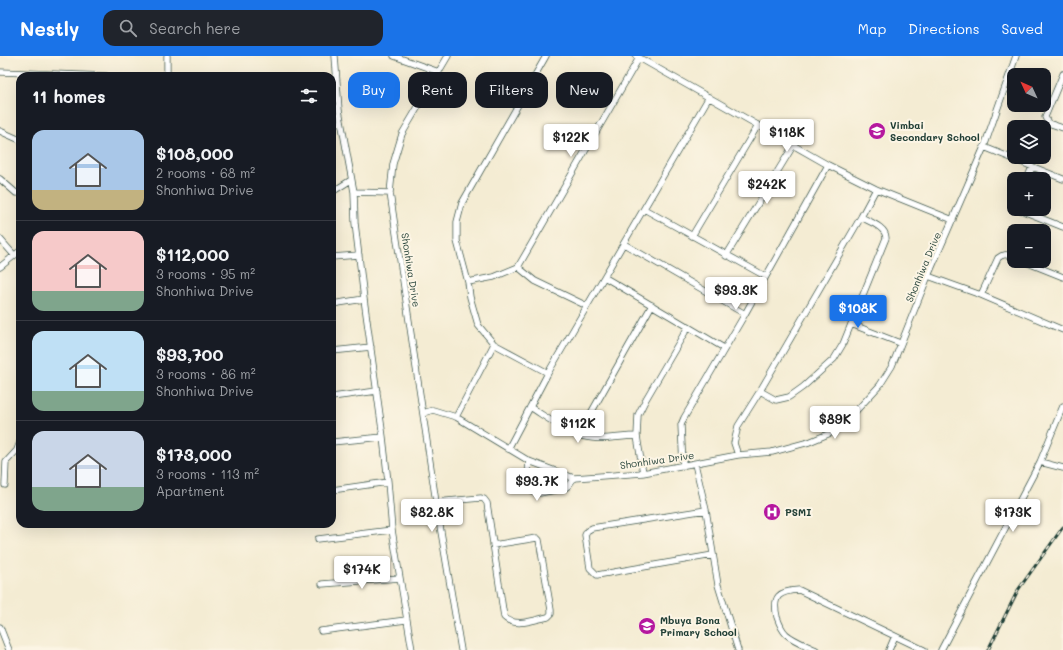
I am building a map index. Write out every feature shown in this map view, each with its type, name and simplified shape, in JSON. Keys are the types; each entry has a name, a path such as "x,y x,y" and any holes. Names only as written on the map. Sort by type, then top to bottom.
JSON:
{"street":[{"path":"167,56 167,72"},
{"path":"335,56 335,72"},
{"path":"394,56 439,72"},
{"name":"Shonhiwa Drive","path":"439,72 448,56"},
{"path":"546,56 462,203 457,222 457,242 478,325 494,344 548,374"},
{"name":"Shonhiwa Drive","path":"418,108 402,134 393,164 390,193 423,413 433,410 456,417 529,461 574,478 643,473 738,455 772,452 809,442 833,432 856,411 880,385 892,366 928,276 984,147 1016,56"},
{"path":"468,282 494,277 518,267 637,57 828,165 876,189 953,220"},
{"path":"0,72 16,73"},
{"path":"1063,76 1045,117 1048,123 1063,128"},
{"path":"508,449 548,374 709,97"},
{"path":"336,103 354,192 359,255 383,437 392,530 412,650"},
{"path":"692,236 758,125"},
{"path":"0,131 16,138"},
{"path":"726,256 793,146"},
{"path":"984,147 1063,179"},
{"path":"682,466 681,426 684,418 745,314 828,165"},
{"path":"1030,172 1032,167"},
{"path":"0,179 16,193"},
{"path":"336,189 351,180"},
{"path":"738,455 734,443 738,426 760,391 876,189"},
{"path":"354,192 390,193"},
{"path":"644,209 726,256 765,276"},
{"path":"1036,216 1063,227"},
{"path":"760,391 776,400 790,397 834,358 843,344 886,238 886,233 883,230 861,217"},
{"path":"0,239 14,255 0,267"},
{"path":"624,244 745,314"},
{"path":"981,295 998,258 1002,255 1007,254"},
{"path":"336,257 359,255"},
{"path":"518,267 535,281 587,306"},
{"path":"1040,268 1063,277"},
{"path":"928,276 981,295 1063,330"},
{"path":"604,277 724,348"},
{"path":"336,303 364,299"},
{"path":"578,436 652,305"},
{"path":"850,324 900,343"},
{"path":"643,473 637,436 638,415 688,327"},
{"path":"456,417 494,344"},
{"path":"336,350 371,347"},
{"path":"336,396 377,391"},
{"path":"941,650 1040,462 1063,406"},
{"path":"530,407 578,436 608,438 637,436"},
{"path":"423,413 460,650"},
{"path":"336,442 383,437"},
{"path":"5,485 6,462 16,451"},
{"path":"529,461 528,477 530,488 533,492 540,493 565,488 574,478"},
{"path":"1040,462 1063,468"},
{"path":"695,464 706,510 718,585 738,650"},
{"path":"336,489 388,482"},
{"path":"436,502 484,499 487,503 492,545 504,617 508,621 514,623 548,617 551,614 551,610 539,540 536,538 492,545"},
{"path":"706,510 587,530 585,535 590,568 597,575 713,555"},
{"path":"318,539 392,530"},
{"path":"322,584 400,578"},
{"path":"816,650 793,639 780,627 775,607 776,600 786,591 799,590 924,650"},
{"path":"321,631 406,620"},
{"path":"0,627 9,650"},
{"path":"889,650 895,636"}],"railway":[{"path":"988,650 1018,590 1063,527"}],"place":[{"name":"Vimbai Secondary School","path":"877,131"},
{"name":"PSMI","path":"772,512"},
{"name":"Mbuya Bona Primary School","path":"647,626"}]}
